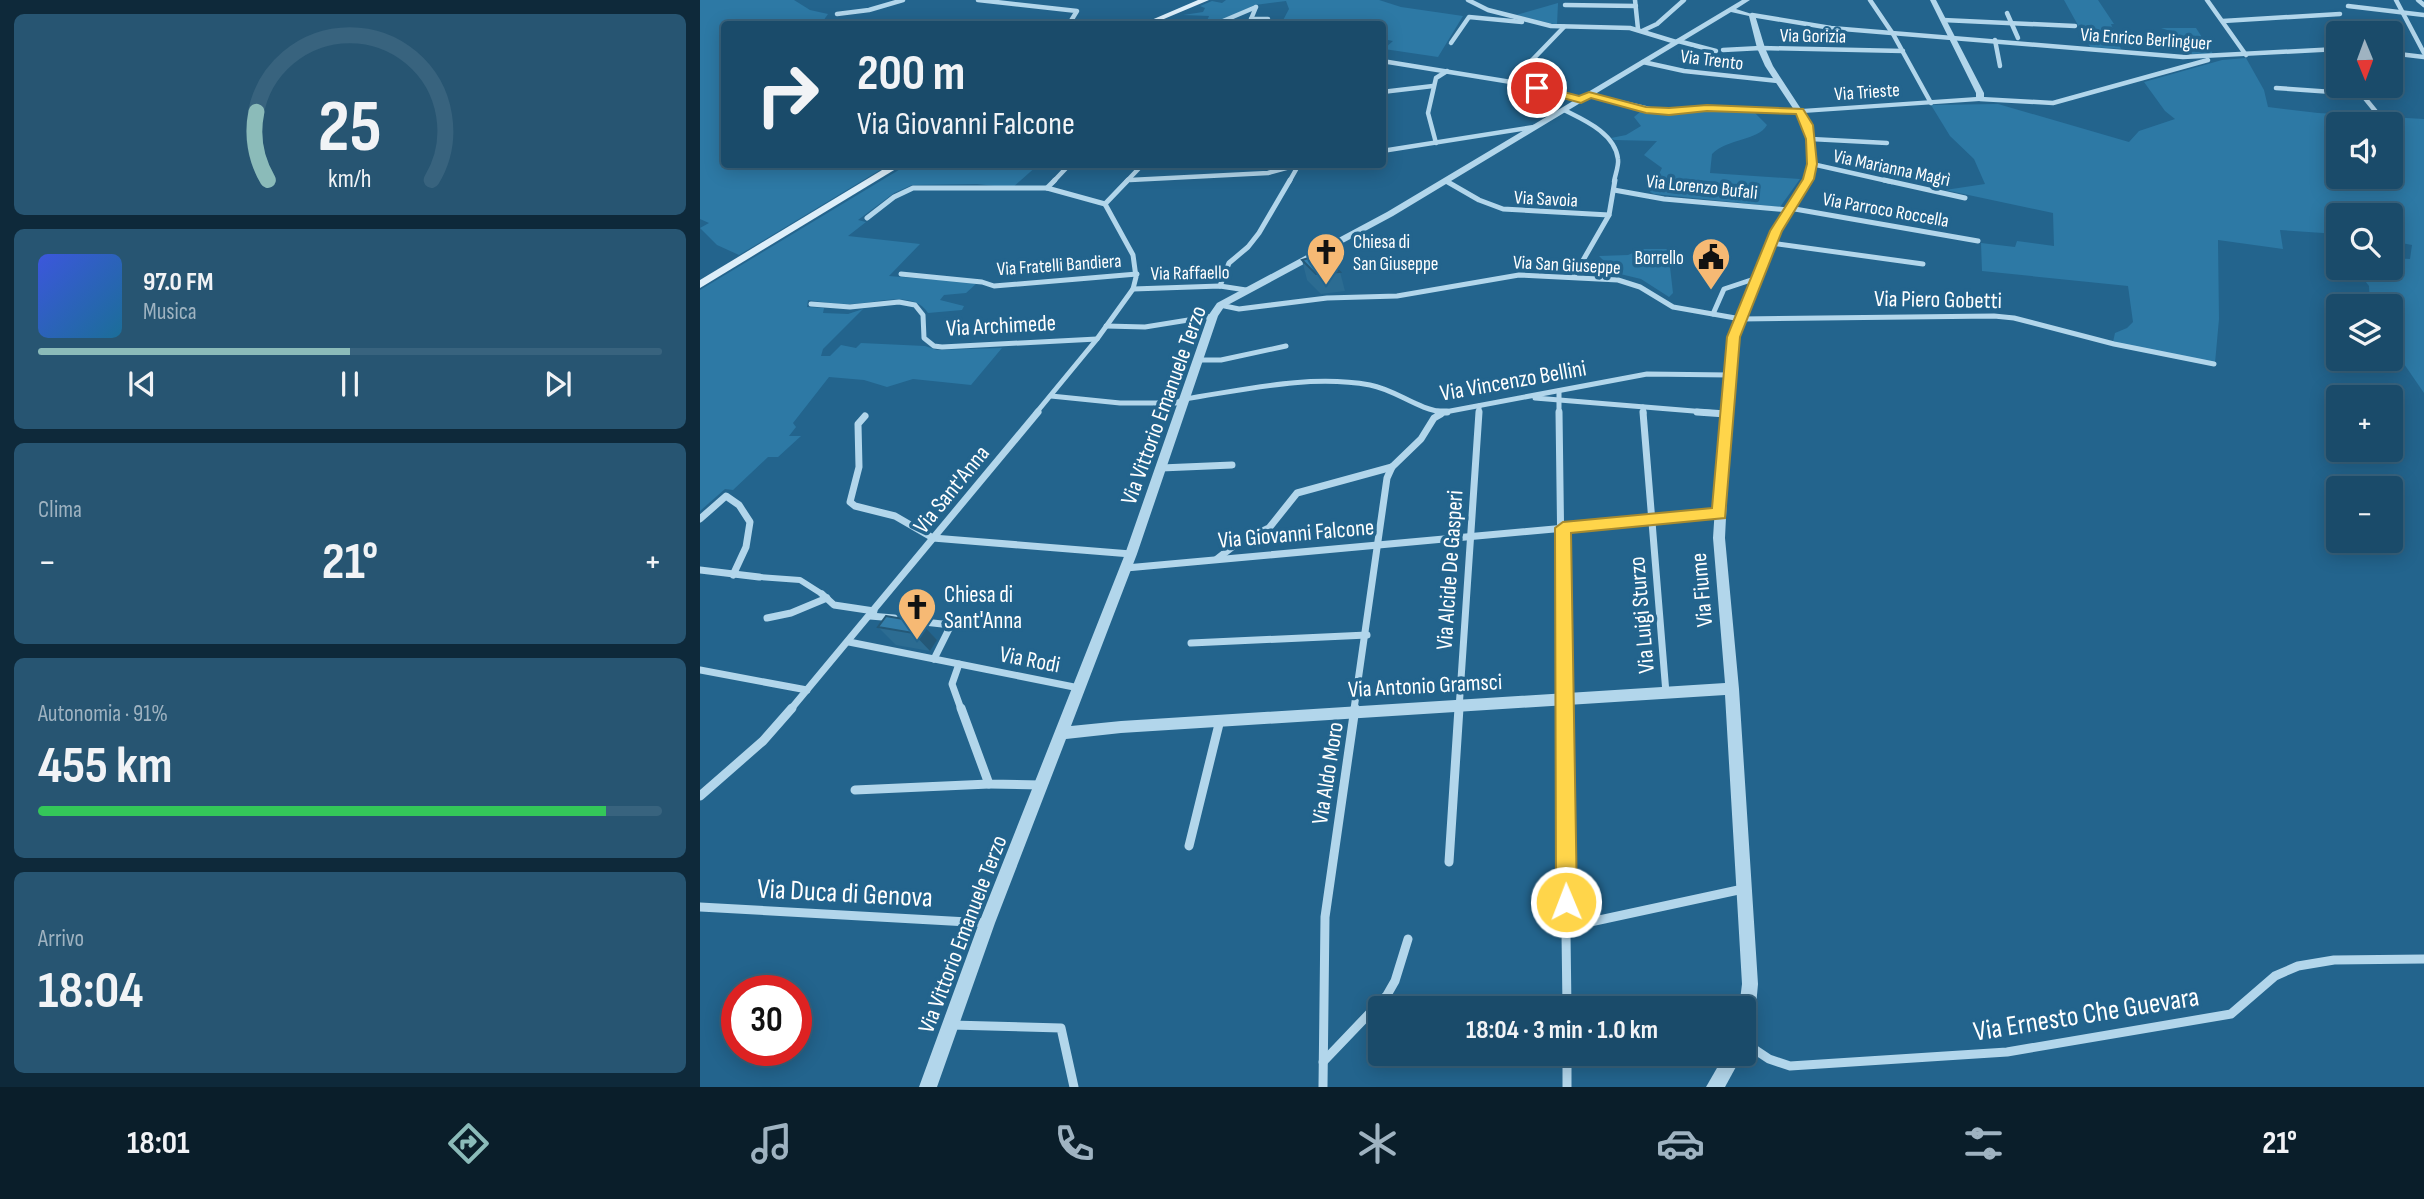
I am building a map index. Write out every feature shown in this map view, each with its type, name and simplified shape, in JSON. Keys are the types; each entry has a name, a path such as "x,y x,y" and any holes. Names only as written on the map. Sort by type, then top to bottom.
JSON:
{"main road":[{"path":"1153,21 1205,0"},
{"path":"700,285 893,168"}],"street":[{"path":"837,14 869,10 903,0"},
{"path":"978,0 1077,11 1071,21"},
{"path":"1468,0 1488,10 1536,23"},
{"path":"1635,0 1640,30"},
{"path":"1640,30 1657,24 1684,0"},
{"name":"Via Vittorio Emanuele Terzo","path":"928,1087 987,923 1126,568 1216,310 1246,290 1357,232 1446,181 1746,0"},
{"path":"1870,0 1893,34 1931,103"},
{"path":"1933,0 1980,93 1980,99 2053,103 2216,57"},
{"path":"2207,0 2246,55"},
{"path":"2396,0 2424,55 2403,54"},
{"path":"2418,0 2424,5"},
{"path":"1564,5 1636,6"},
{"path":"2348,6 2424,15"},
{"path":"1223,21 1256,7 1250,21"},
{"path":"1729,10 1752,15"},
{"path":"2007,13 2018,38"},
{"path":"2223,21 2340,14"},
{"name":"Via Enrico Berlinguer","path":"1752,15 1831,28 2183,57 2325,50"},
{"name":"Via Fiume","path":"1750,984 1719,514 1726,414 1734,337 1771,243 1788,209 1808,179 1812,164 1808,125 1778,80 1761,48 1752,15"},
{"path":"1451,43 1469,17 1564,27 1640,30 1716,51 1723,50"},
{"path":"1256,21 1268,19"},
{"path":"1943,20 2075,26"},
{"path":"1511,82 1564,27"},
{"path":"2237,39 2249,48 2267,54"},
{"path":"1995,40 2000,66"},
{"name":"Via Gorizia","path":"1723,50 1761,48 1903,51"},
{"name":"Via Trieste","path":"1386,62 1511,82 1658,111 1707,108 1799,111 1980,99"},
{"name":"Via Trento","path":"1643,62 1684,71 1778,80"},
{"path":"1436,143 1428,113 1436,78 1447,71"},
{"path":"1386,92 1433,86"},
{"path":"2276,88 2326,92"},
{"path":"2364,98 2376,112"},
{"path":"1564,110 1590,123 1611,141 1618,159 1609,215 1574,276"},
{"path":"1386,150 1535,127"},
{"path":"1811,139 1888,143"},
{"name":"Via Marianna Magrì","path":"1812,164 1965,198"},
{"path":"1047,188 1066,168"},
{"path":"1105,204 1140,168"},
{"path":"1130,180 1268,173 1288,168"},
{"path":"1220,286 1229,263 1248,247 1259,233 1298,168"},
{"name":"Via Savoia","path":"1446,181 1479,200 1503,209 1609,215"},
{"path":"867,218 894,197 913,188 1047,188 1105,204 1124,236 1137,274"},
{"name":"Via Lorenzo Bufali","path":"1614,190 1664,199 1788,209"},
{"name":"Via Parroco Roccella","path":"1788,209 1978,241"},
{"path":"1771,243 1923,264"},
{"name":"Via Fratelli Bandiera","path":"901,274 982,282 994,286 1137,274"},
{"name":"Via Sant'Anna","path":"700,796 762,741 849,642 1097,340 1133,289 1137,274"},
{"name":"Via San Giuseppe","path":"1107,326 1145,327 1216,310 1327,299 1397,296 1519,275 1618,280 1640,287 1673,306 1741,319"},
{"path":"1713,314 1724,289 1757,278"},
{"name":"Via Raffaello","path":"1133,289 1220,286 1246,290"},
{"name":"Via Archimede","path":"811,304 850,307 899,302 915,305 923,314 924,338 934,346 998,346 1061,339 1097,340"},
{"name":"Via Piero Gobetti","path":"1741,319 1994,316 2014,318 2114,344 2214,364"},
{"path":"1198,360 1221,360 1286,346"},
{"name":"Via Vincenzo Bellini","path":"1051,396 1120,403 1176,404 1184,399 1313,382 1373,386 1422,410 1445,412 1647,374 1729,375"},
{"path":"1559,391 1563,528 1567,996"},
{"path":"1526,397 1726,414"},
{"name":"Via Alcide De Gasperi","path":"1449,862 1479,406"},
{"name":"Via Luigi Sturzo","path":"1643,407 1666,693"},
{"path":"1216,559 1236,544 1269,528 1297,494 1392,467 1421,439 1434,418 1445,412"},
{"path":"865,416 858,424 859,467 849,496 850,502 904,520 918,534 933,538 1131,554"},
{"path":"1161,468 1232,466"},
{"name":"Via Aldo Moro","path":"1323,1087 1325,917 1367,635 1387,478 1392,467"},
{"path":"700,519 726,496 739,505 750,522 746,547 733,575"},
{"path":"1563,528 1719,514"},
{"name":"Via Giovanni Falcone","path":"1126,568 1563,528"},
{"path":"700,570 800,580 834,605 951,625 934,659"},
{"path":"767,618 790,612 824,596"},
{"path":"1191,643 1367,635"},
{"name":"Via Rodi","path":"849,642 1080,689"},
{"path":"959,664 952,684 989,784"},
{"path":"700,670 807,690"},
{"name":"Via Antonio Gramsci","path":"1064,730 1732,689"},
{"path":"1189,846 1220,720"},
{"path":"855,790 989,784 1042,785"},
{"path":"1567,927 1743,889"},
{"name":"Via Duca di Genova","path":"700,907 987,923"},
{"path":"1323,1062 1387,995 1395,981 1408,939"},
{"name":"Via Ernesto Che Guevara","path":"1756,1050 1769,1059 1790,1066 2007,1052 2231,1013 2248,1002 2279,974 2299,965 2323,962 2422,962"},
{"path":"1749,996 1750,984"},
{"path":"950,1026 1062,1028 1074,1087"},
{"path":"1567,1066 1567,1087"},
{"path":"1715,1087 1727,1066"}],"shaded area":[{"path":"700,0 794,0 810,10 828,14 823,21 721,21 721,168 883,168 739,255 717,245 700,228 709,223 700,219"},
{"path":"1226,0 1379,0 1401,7 1463,16 1438,57 1386,49 1393,41 1386,40 1386,21 1283,21 1289,9 1286,1 1255,5 1219,21 1207,21 1209,16 1183,15 1203,12 1205,8 1200,6 1212,1 1222,3"},
{"path":"2064,0 2098,0 2114,24 2111,24 2121,49 2090,47"},
{"path":"1558,3 1557,25 1516,15"},
{"path":"2161,28 2196,28 2213,54 2192,54 2176,33"},
{"path":"2246,58 2264,90 2268,107 2326,113 2326,189 2403,189 2403,118 2424,119 2424,393 2403,362 2403,294 2369,294 2369,286 2364,280 2403,280 2403,259 2410,259 2412,245 2403,243 2403,203 2326,203 2326,233 2280,230 2283,249 2218,240 2219,319 2215,363 2113,342 2115,333 2133,322 2128,286 1982,271 1981,243 2015,247 2017,241 2054,246 2053,213 1945,190 1985,184 1974,159 1950,136 1931,105 1998,104 2129,142 2139,131 2175,119 2165,111 2144,82 2222,60"},
{"path":"1713,110 1755,113 1767,125 1757,134 1726,145 1712,154 1710,173 1800,179 1780,207 1654,194 1650,192 1662,168 1644,155 1657,141 1611,138 1626,135 1641,126 1634,117 1640,112 1667,114"},
{"path":"902,168 1035,168 1012,188 977,184 912,185 894,193 858,220 866,222 848,236 920,244 889,276 977,283 966,293 944,295 940,300 964,306 962,310 928,313 921,305 902,299 858,304 808,300 807,307 824,308 823,313 848,314 863,309 823,349 821,356 830,356 841,345 856,348 861,343 925,346 937,350 1002,348 971,385 913,379 887,387 864,380 829,377 793,423 796,427 789,436 801,436 778,457 768,457 733,490 725,489 700,511 700,290"},
{"path":"1642,249 1668,249 1673,293 1669,297 1641,279 1616,273 1599,256 1628,255"}],"building":[{"path":"1322,254 1340,272 1316,274 1302,260"},
{"path":"886,616 920,622 913,633 878,627"}],"place":[{"name":"Chiesa di San Giuseppe","path":"1326,286"},
{"name":"Borrello","path":"1711,291"},
{"name":"Chiesa di Sant'Anna","path":"917,641"}],"route":[{"path":"1537,88 1581,100 1589,95 1646,110 1707,108 1799,111 1810,132 1812,164 1808,179 1776,231 1734,337 1719,514 1563,528 1566,902"}]}
